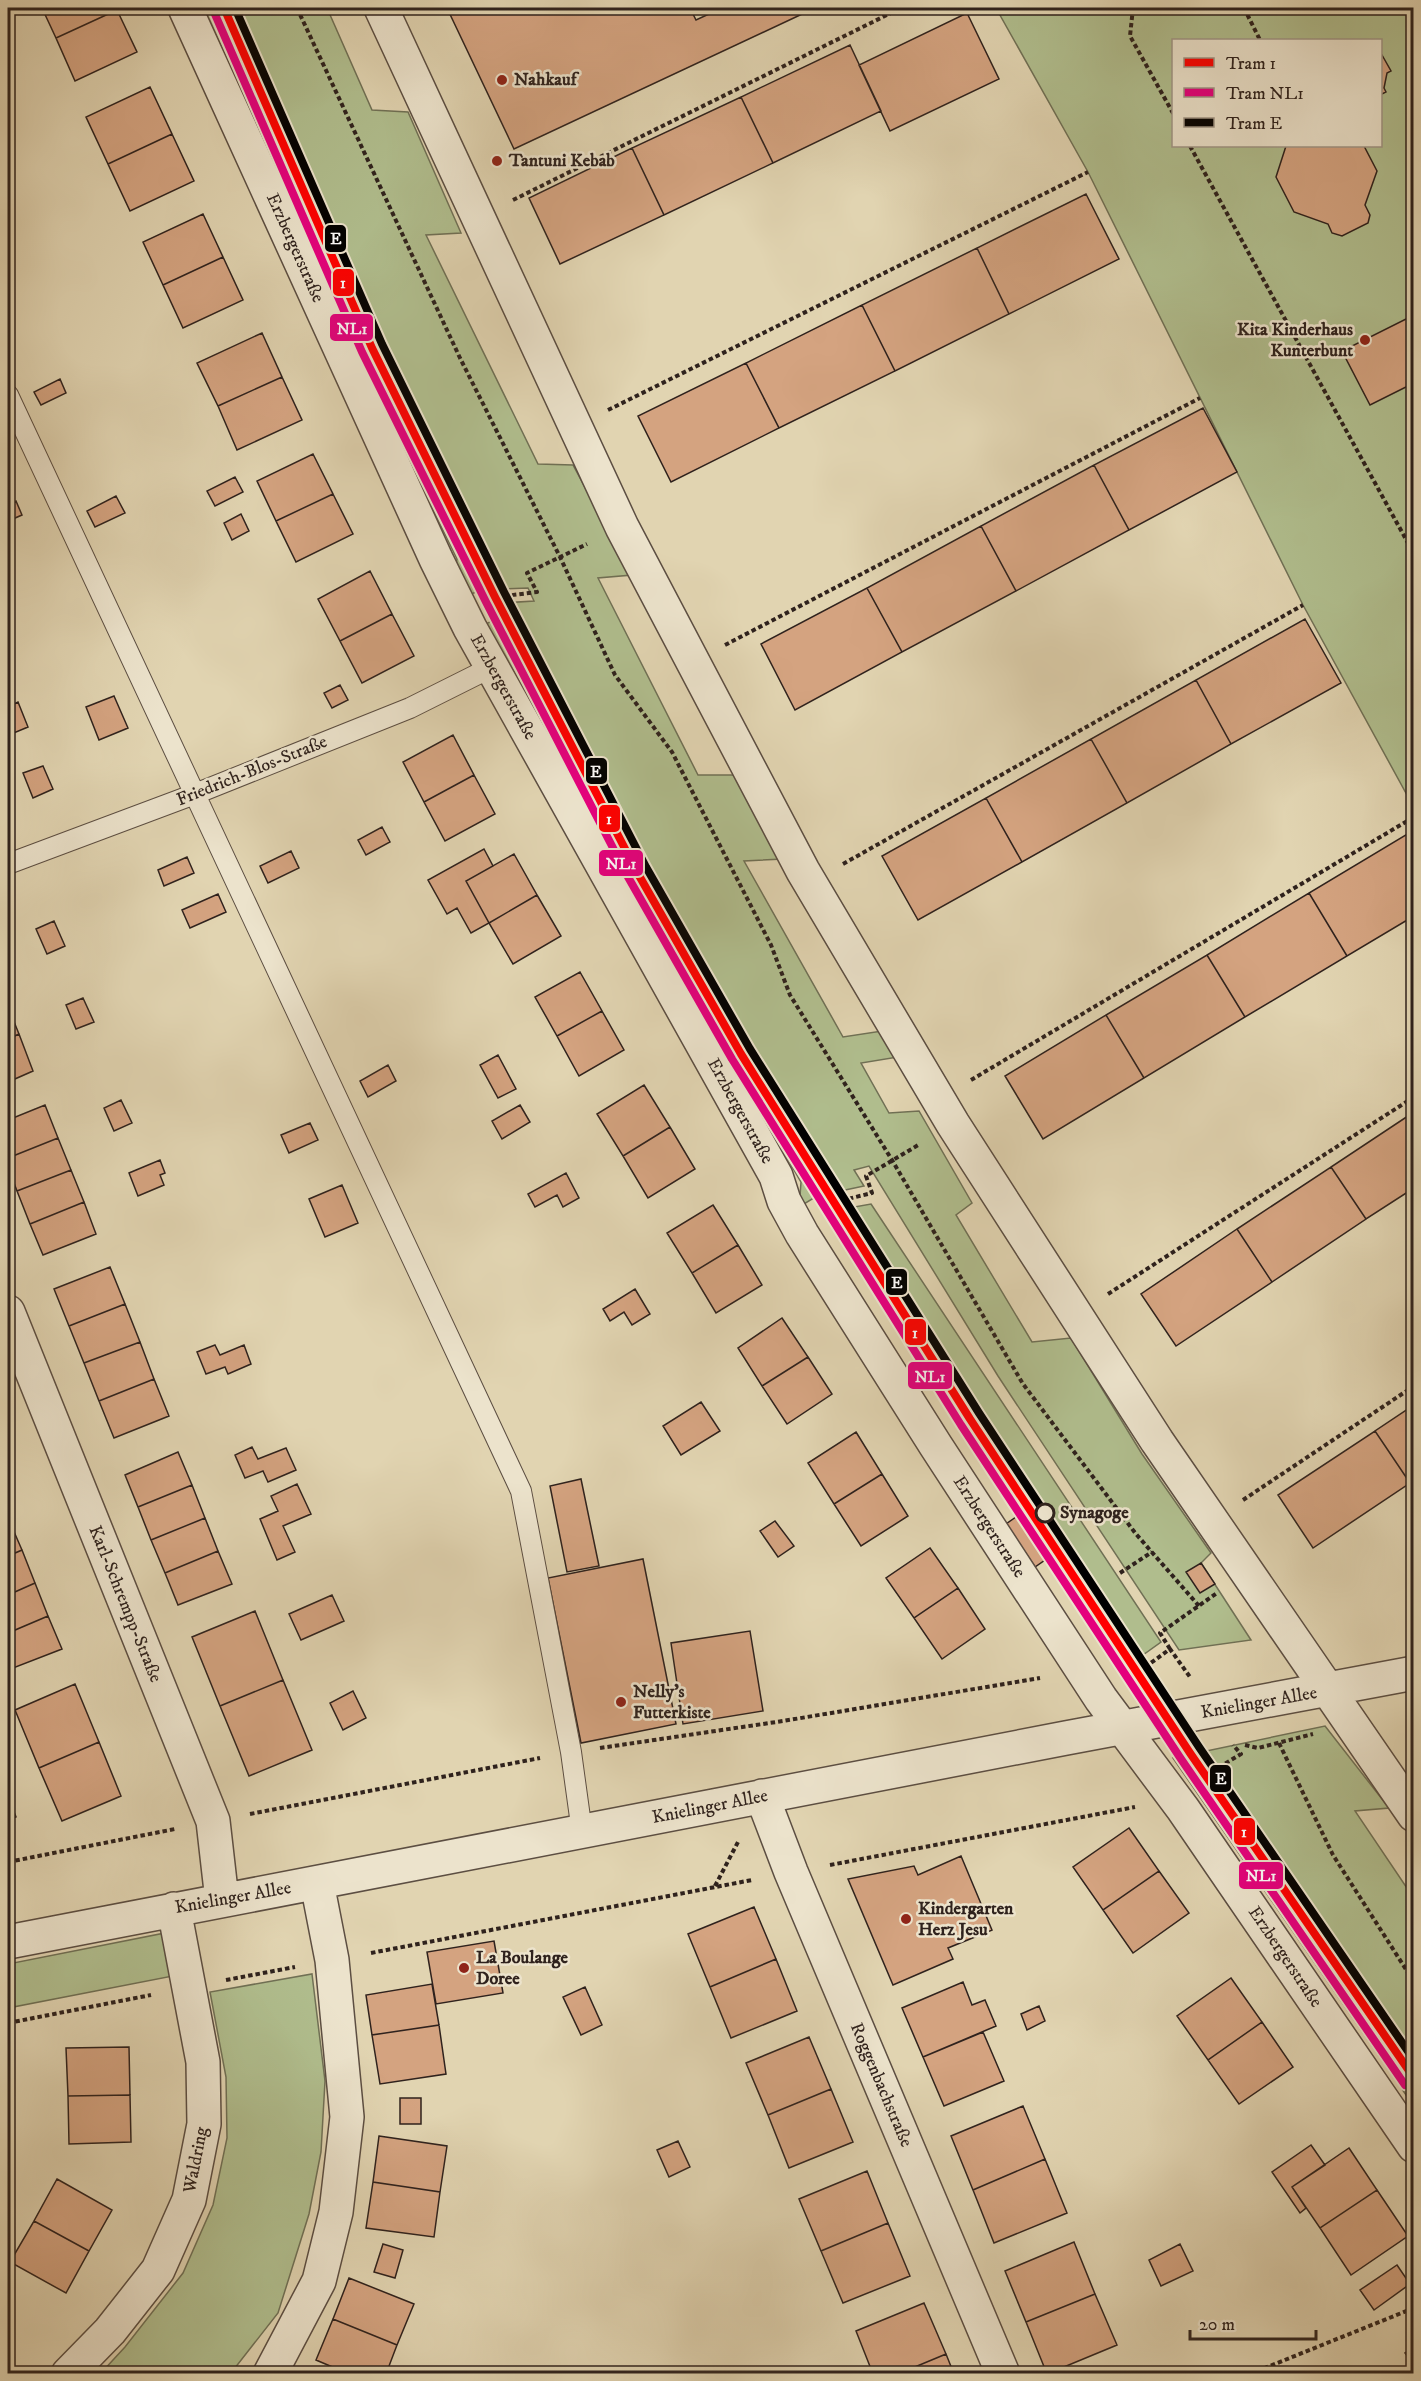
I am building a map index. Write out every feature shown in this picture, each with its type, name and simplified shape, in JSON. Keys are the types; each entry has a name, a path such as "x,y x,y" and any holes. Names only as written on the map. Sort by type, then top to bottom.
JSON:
{"street":[{"name":"Erzbergerstraße","path":"185,8 441,569 492,668 776,1176 784,1201 802,1234 936,1446 1082,1670 1183,1809 1413,2146"},
{"path":"381,8 622,527 803,871 953,1124 1157,1441 1413,1815"},
{"name":"Karl-Schrempp-Straße","path":"8,1312 213,1821 222,1900"},
{"name":"Knielinger Allee","path":"8,1942 1413,1673"},
{"name":"Roggenbachstraße","path":"762,1796 791,1872 1003,2373"},
{"path":"270,2373 319,2281 336,2212 347,2117 332,1960 318,1883"},
{"name":"Waldring","path":"68,2373 110,2331 158,2270 189,2200 204,2124 203,2062 174,1909"}],"lane":[{"path":"8,395 521,1491 571,1752 582,1832"},
{"name":"Friedrich-Blos-Straße","path":"8,864 195,794 410,708 492,668"}],"path":[{"path":"297,8 460,358 560,557 615,675 672,752 771,945 790,995 892,1160 1023,1384 1136,1534 1199,1606"},
{"path":"504,204 901,8"},
{"path":"1133,8 1130,36 1172,113"},
{"path":"1244,8 1260,39"},
{"path":"1191,147 1413,554"},
{"path":"605,411 1088,172"},
{"path":"717,650 1200,398"},
{"path":"495,597 537,592 527,573 622,527"},
{"path":"842,865 1303,605"},
{"path":"971,1080 1413,817"},
{"path":"1107,1295 1413,1097"},
{"path":"802,1234 821,1223 812,1209 872,1193 866,1176 953,1124"},
{"path":"1242,1500 1413,1386"},
{"path":"1120,1573 1152,1552"},
{"path":"1170,1649 1160,1633 1225,1589"},
{"path":"8,1862 571,1752 783,1721 1082,1670"},
{"path":"1280,1743 1333,1855 1413,1982"},
{"path":"8,2023 1137,1807 1183,1809"},
{"path":"1250,2373 1413,2308"}],"green space":[{"path":"202,8 327,8 372,110 408,112 461,233 426,235 538,464 573,465 632,575 598,578 698,775 736,775 783,859 744,861 843,1037 882,1031 898,1057 861,1063 889,1113 919,1111 972,1203 956,1215 1032,1342 1071,1338 1142,1454 1211,1553 1201,1563 1251,1640 1179,1650 998,1376 869,1166 854,1170 864,1186 817,1196 804,1204 800,1196 801,1182 480,627 494,620 486,604 534,601 528,588 480,590 465,597 453,579 457,559 339,314"},
{"path":"996,8 1413,8 1413,806 1303,605 1088,172"},
{"path":"871,1204 1161,1642 1122,1670 826,1212"},
{"path":"1325,1726 1389,1808 1355,1811 1413,1897 1413,2105 1173,1758"},
{"path":"165,1933 173,1976 8,2008 8,1964"},
{"path":"312,1974 325,2081 321,2152 309,2214 278,2313 231,2373 101,2373 125,2347 183,2273 213,2205 227,2138 226,2077 210,1992"}],"building":[{"path":"42,8 116,8 117,10 56,38"},
{"path":"447,8 573,8 574,10 578,8 690,8 696,20 722,8 815,8 514,149"},
{"path":"117,10 137,52 75,81 56,38"},
{"path":"967,13 999,79 890,131 859,65"},
{"path":"850,45 881,111 773,163 741,97"},
{"path":"1382,55 1391,71 1387,73 1384,88 1386,92 1382,94"},
{"path":"150,87 172,134 108,164 86,117"},
{"path":"741,97 773,163 664,215 632,148"},
{"path":"172,134 194,181 130,211 108,164"},
{"path":"1286,147 1365,147 1377,171 1365,205 1370,215 1368,223 1342,236 1332,233 1328,224 1294,212 1276,177"},
{"path":"632,148 664,215 560,264 529,198"},
{"path":"1086,194 1119,259 1009,314 977,248"},
{"path":"203,214 223,257 163,285 143,242"},
{"path":"977,248 1009,314 895,371 862,305"},
{"path":"223,257 243,300 183,328 163,285"},
{"path":"862,305 895,371 779,428 746,363"},
{"path":"1414,315 1414,383 1370,405 1342,351"},
{"path":"262,333 282,377 218,406 197,363"},
{"path":"746,363 779,428 671,482 638,416"},
{"path":"282,377 302,420 237,450 218,406"},
{"path":"60,379 66,393 41,405 34,392"},
{"path":"1203,408 1237,472 1129,530 1094,465"},
{"path":"313,454 333,494 276,521 257,481"},
{"path":"1094,465 1129,530 1016,591 981,526"},
{"path":"235,477 243,492 215,506 207,491"},
{"path":"333,494 353,534 296,562 276,521"},
{"path":"116,496 125,513 95,527 87,511"},
{"path":"16,501 22,515 8,521 8,505"},
{"path":"241,514 249,531 232,540 224,523"},
{"path":"981,526 1016,591 902,652 867,588"},
{"path":"370,571 392,614 340,641 318,599"},
{"path":"867,588 902,652 795,710 761,644"},
{"path":"392,614 414,656 362,683 340,641"},
{"path":"1305,619 1341,683 1231,744 1196,680"},
{"path":"1196,680 1231,744 1127,803 1091,739"},
{"path":"340,685 348,700 332,708 324,693"},
{"path":"114,696 128,728 99,740 86,707"},
{"path":"18,702 28,727 9,735 8,707"},
{"path":"453,735 474,775 424,802 403,762"},
{"path":"1091,739 1127,803 1022,862 986,798"},
{"path":"43,766 53,789 33,798 23,773"},
{"path":"474,775 495,814 445,841 424,802"},
{"path":"986,798 1022,862 918,920 882,856"},
{"path":"382,827 390,842 366,855 358,840"},
{"path":"1414,830 1414,916 1347,956 1309,893"},
{"path":"484,849 493,866 466,881 489,923 471,933 457,908 447,914 428,880"},
{"path":"291,851 299,868 268,883 260,866"},
{"path":"514,854 537,895 489,923 466,881"},
{"path":"187,857 194,873 164,886 158,870"},
{"path":"1309,893 1347,956 1245,1017 1207,955"},
{"path":"218,894 226,912 190,928 182,910"},
{"path":"537,895 561,936 513,964 489,923"},
{"path":"54,921 65,946 47,954 36,929"},
{"path":"1207,955 1245,1017 1144,1078 1106,1015"},
{"path":"580,972 602,1011 557,1036 535,997"},
{"path":"83,998 94,1022 76,1029 66,1005"},
{"path":"8,1007 19,1034 8,1039"},
{"path":"602,1011 624,1050 579,1076 557,1036"},
{"path":"1106,1015 1144,1078 1043,1139 1005,1076"},
{"path":"19,1034 33,1071 8,1082 8,1039"},
{"path":"498,1055 516,1089 498,1098 480,1065"},
{"path":"388,1065 396,1081 368,1097 360,1081"},
{"path":"644,1085 670,1127 623,1156 597,1114"},
{"path":"121,1100 132,1123 114,1131 104,1108"},
{"path":"45,1105 58,1138 8,1158 8,1120"},
{"path":"520,1105 530,1122 502,1139 492,1121"},
{"path":"1414,1112 1414,1188 1366,1219 1331,1167"},
{"path":"310,1123 318,1140 289,1153 281,1135"},
{"path":"670,1127 695,1169 648,1198 623,1156"},
{"path":"58,1138 71,1170 17,1191 8,1167 8,1158"},
{"path":"160,1160 165,1173 160,1175 164,1185 138,1196 129,1173"},
{"path":"1331,1167 1366,1219 1272,1282 1237,1229"},
{"path":"71,1170 84,1202 30,1224 17,1191"},
{"path":"566,1173 579,1198 563,1207 557,1195 535,1207 528,1194"},
{"path":"342,1185 358,1223 325,1237 309,1199"},
{"path":"84,1202 96,1234 43,1255 30,1224"},
{"path":"713,1205 738,1245 692,1273 667,1233"},
{"path":"1237,1229 1272,1282 1176,1346 1141,1294"},
{"path":"738,1245 762,1285 716,1313 692,1273"},
{"path":"110,1267 125,1304 69,1326 54,1289"},
{"path":"635,1289 650,1314 632,1325 624,1312 610,1321 603,1309"},
{"path":"125,1304 140,1342 84,1363 69,1326"},
{"path":"782,1318 808,1357 762,1386 738,1348"},
{"path":"140,1342 154,1379 99,1401 84,1363"},
{"path":"215,1345 220,1355 244,1345 251,1364 228,1374 225,1367 206,1374 197,1352"},
{"path":"808,1357 832,1394 787,1424 762,1386"},
{"path":"154,1379 169,1416 114,1438 99,1401"},
{"path":"701,1402 720,1431 681,1455 663,1426"},
{"path":"1414,1405 1414,1481 1410,1483 1375,1431"},
{"path":"1375,1431 1410,1483 1313,1548 1278,1495"},
{"path":"856,1432 882,1474 834,1504 808,1463"},
{"path":"252,1447 258,1459 286,1448 296,1470 268,1482 263,1471 245,1478 235,1455"},
{"path":"178,1452 192,1485 138,1507 125,1475"},
{"path":"882,1474 908,1516 861,1546 834,1504"},
{"path":"581,1479 599,1566 567,1572 550,1486"},
{"path":"297,1484 311,1514 283,1526 295,1552 277,1560 260,1519 278,1511 271,1496"},
{"path":"192,1485 205,1518 151,1540 138,1507"},
{"path":"1016,1517 1045,1560 1035,1567 1006,1524"},
{"path":"8,1518 22,1550 8,1556"},
{"path":"205,1518 218,1551 165,1573 151,1540"},
{"path":"775,1521 794,1546 778,1557 760,1531"},
{"path":"930,1548 958,1588 914,1618 886,1578"},
{"path":"22,1550 35,1583 8,1595 8,1556"},
{"path":"218,1551 232,1584 178,1605 165,1573"},
{"path":"643,1559 676,1724 581,1743 548,1578"},
{"path":"1201,1563 1215,1584 1200,1593 1186,1572"},
{"path":"35,1583 48,1616 8,1633 8,1595"},
{"path":"958,1588 985,1629 942,1659 914,1618"},
{"path":"332,1595 344,1621 301,1640 289,1614"},
{"path":"255,1611 283,1680 220,1706 192,1637"},
{"path":"48,1616 62,1649 8,1670 8,1633"},
{"path":"750,1631 763,1711 683,1724 671,1643"},
{"path":"283,1680 312,1750 249,1776 220,1706"},
{"path":"75,1684 99,1742 39,1768 15,1710"},
{"path":"353,1691 366,1718 343,1730 330,1703"},
{"path":"99,1742 121,1796 62,1821 39,1768"},
{"path":"8,1797 16,1817 8,1821"},
{"path":"1129,1828 1159,1871 1103,1910 1073,1867"},
{"path":"961,1856 992,1930 948,1948 953,1959 893,1985 848,1879 914,1866 918,1875"},
{"path":"1159,1871 1189,1913 1133,1953 1103,1910"},
{"path":"754,1907 776,1959 710,1987 688,1934"},
{"name":"La Boulange Doree","path":"494,1941 503,1993 436,2004 427,1952"},
{"path":"776,1959 797,2011 731,2038 710,1987"},
{"path":"1231,1978 1262,2022 1208,2060 1177,2016"},
{"path":"963,1982 972,2005 985,2000 996,2026 923,2057 902,2008"},
{"path":"432,1984 439,2025 372,2035 366,1995"},
{"path":"585,1987 602,2025 581,2035 563,1997"},
{"path":"1039,2006 1045,2021 1027,2030 1021,2014"},
{"path":"1262,2022 1293,2067 1239,2104 1208,2060"},
{"path":"439,2025 446,2074 380,2084 372,2035"},
{"path":"983,2032 1004,2081 944,2106 923,2057"},
{"path":"809,2037 831,2089 768,2115 746,2063"},
{"path":"129,2047 130,2095 68,2096 66,2048"},
{"path":"831,2089 853,2142 789,2168 768,2115"},
{"path":"130,2095 131,2142 69,2144 68,2096"},
{"path":"400,2098 421,2098 421,2124 400,2124"},
{"path":"1023,2106 1045,2159 973,2190 951,2136"},
{"path":"379,2136 447,2146 440,2192 373,2182"},
{"path":"678,2141 690,2167 669,2177 657,2150"},
{"path":"1311,2145 1325,2165 1292,2187 1306,2208 1300,2213 1272,2172"},
{"path":"1349,2148 1377,2190 1320,2228 1292,2187"},
{"path":"1045,2159 1067,2213 994,2243 973,2190"},
{"path":"867,2171 888,2223 821,2251 799,2199"},
{"path":"57,2179 112,2210 89,2251 34,2221"},
{"path":"373,2182 440,2192 434,2237 366,2228"},
{"path":"1377,2190 1408,2236 1351,2275 1320,2228"},
{"path":"34,2221 89,2251 66,2293 10,2262"},
{"path":"888,2223 910,2276 843,2303 821,2251"},
{"path":"1074,2242 1095,2294 1026,2322 1005,2271"},
{"path":"383,2244 403,2250 395,2278 374,2272"},
{"path":"1180,2244 1193,2271 1161,2286 1149,2260"},
{"path":"1397,2265 1410,2284 1374,2310 1360,2290"},
{"path":"349,2278 414,2304 397,2345 333,2319"},
{"path":"1095,2294 1117,2345 1047,2374 1026,2322"},
{"path":"924,2303 946,2354 898,2374 873,2374 856,2331"},
{"path":"333,2319 397,2345 386,2374 349,2374 316,2360"},
{"path":"1414,2347 1414,2365 1405,2353"},
{"path":"946,2354 954,2374 898,2374"}],"tram line":[{"name":"1","path":"224,8 372,348 495,597 637,872 741,1054 970,1419 1190,1753 1414,2078"},
{"name":"E","path":"235,8 382,344 504,592 646,867 750,1049 979,1413 1199,1747 1414,2060"},
{"name":"NL1","path":"214,12 362,352 486,602 628,877 732,1059 961,1425 1181,1759 1405,2085"}],"place":[{"name":"Nahkauf","path":"502,80"},
{"name":"Tantuni Kebab","path":"497,161"},
{"name":"Kita Kinderhaus Kunterbunt","path":"1365,340"},
{"name":"Synagoge","path":"1045,1513"},
{"name":"Nelly's Futterkiste","path":"621,1702"},
{"name":"Kindergarten Herz Jesu","path":"906,1919"},
{"name":"La Boulange Doree","path":"464,1968"}]}
